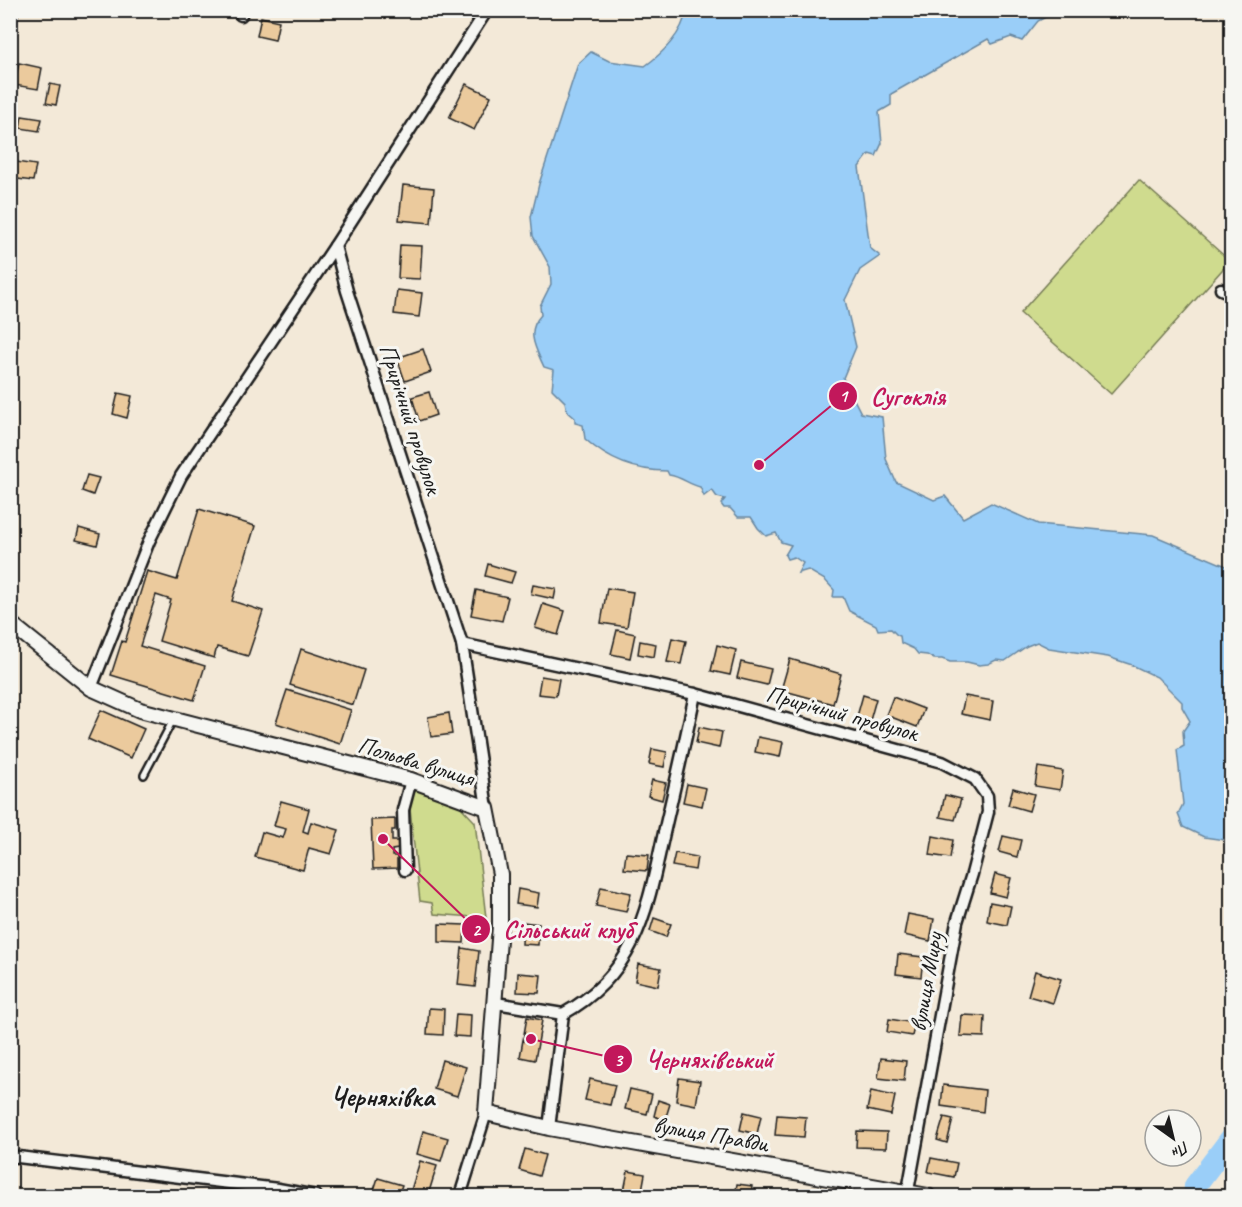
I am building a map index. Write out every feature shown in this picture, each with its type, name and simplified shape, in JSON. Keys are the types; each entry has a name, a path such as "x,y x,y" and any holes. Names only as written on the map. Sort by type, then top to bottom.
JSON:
{"street":[{"path":"10,21 12,10"},
{"path":"91,688 149,541 181,476 335,246 487,10"},
{"name":"Прирічний провулок","path":"335,246 462,644 695,694 942,762 975,780"},
{"path":"1221,289 1232,294"},
{"name":"Польова вулиця","path":"10,622 91,688 140,710 411,780 487,808 500,874 496,1003 486,1113 460,1197"},
{"path":"462,644 487,808"},
{"path":"496,1003 563,1014 600,990 624,958 645,916 695,694"},
{"path":"405,870 403,810 411,780"},
{"name":"вулиця Миру","path":"908,1194 950,972 957,922 988,812 987,796 975,780"},
{"path":"549,1128 563,1014"},
{"name":"вулиця Правди","path":"486,1113 549,1128 928,1197"},
{"path":"10,1156 278,1190 316,1197"}],"lane":[{"path":"144,775 174,719"}],"green space":[{"path":"1139,180 1230,261 1111,394 1020,313"},
{"path":"417,789 431,791 460,806 475,822 486,918 434,914 432,903 420,901 409,799"}],"water":[{"path":"686,11 1057,11 1038,21 1022,41 1011,37 992,44 988,39 891,94 891,105 879,112 882,143 876,156 869,154 859,167 870,248 880,256 860,270 845,300 856,347 843,378 861,413 882,417 886,459 896,482 934,500 945,496 963,518 991,503 1038,524 1153,535 1231,568 1231,841 1204,837 1183,827 1178,814 1183,804 1177,750 1184,746 1183,731 1190,721 1182,707 1182,702 1157,677 1108,657 1049,648 1037,642 1005,661 996,660 979,665 950,662 918,654 914,649 901,643 900,636 891,629 878,630 876,625 849,611 843,597 833,597 834,590 825,580 808,570 798,573 803,563 794,557 787,559 785,555 791,545 781,542 776,533 766,536 751,517 738,517 730,508 724,508 721,504 725,499 717,497 712,490 704,496 700,487 669,475 667,471 633,466 603,453 585,439 583,425 575,423 575,418 567,411 565,402 552,389 554,370 544,367 535,347 533,334 536,321 541,315 540,306 551,284 550,267 533,236 531,217 539,184 578,64 591,52 609,61 645,66 671,42 681,27"}],"building":[{"path":"261,17 279,21 275,40 257,36"},
{"path":"19,63 42,68 38,89 14,85"},
{"path":"50,84 60,86 56,105 46,103"},
{"path":"466,84 491,96 474,130 449,118"},
{"path":"22,116 42,119 39,131 20,128"},
{"path":"10,161 36,165 33,181 10,178"},
{"path":"403,185 434,188 431,223 399,220"},
{"path":"400,245 422,246 420,279 398,278"},
{"path":"397,290 422,293 419,317 394,314"},
{"path":"423,349 431,372 405,381 397,358"},
{"path":"429,392 436,415 419,421 412,397"},
{"path":"118,393 132,396 127,418 113,414"},
{"path":"87,475 99,478 93,495 82,491"},
{"path":"199,509 255,526 232,601 263,611 248,656 217,647 214,658 159,641 171,600 156,595 140,646 205,666 194,700 111,675 122,641 125,642 147,571 177,580"},
{"path":"79,528 100,534 97,545 76,540"},
{"path":"488,564 515,572 511,583 485,576"},
{"path":"533,585 556,589 554,599 531,594"},
{"path":"607,588 633,592 627,627 601,623"},
{"path":"476,590 508,597 502,621 471,615"},
{"path":"543,604 565,611 558,635 535,628"},
{"path":"617,630 635,634 630,658 611,654"},
{"path":"672,638 686,641 681,664 667,662"},
{"path":"640,641 656,644 654,657 638,654"},
{"path":"717,645 736,650 730,675 711,671"},
{"path":"301,649 364,670 353,705 290,685"},
{"path":"790,659 841,674 833,704 781,690"},
{"path":"741,662 771,669 767,685 737,678"},
{"path":"541,676 559,679 556,696 538,694"},
{"path":"287,690 351,710 340,744 276,723"},
{"path":"863,695 876,699 869,724 856,720"},
{"path":"965,696 993,701 990,720 961,714"},
{"path":"893,697 924,709 917,727 886,715"},
{"path":"101,710 144,729 131,758 88,739"},
{"path":"449,713 452,734 431,737 428,717"},
{"path":"699,727 722,732 719,748 696,743"},
{"path":"758,737 783,742 780,757 755,752"},
{"path":"652,749 667,752 664,767 649,764"},
{"path":"1038,767 1063,771 1060,790 1035,786"},
{"path":"652,780 666,783 662,800 648,796"},
{"path":"687,784 706,788 702,806 683,802"},
{"path":"1013,788 1034,794 1029,811 1008,805"},
{"path":"945,795 961,799 955,820 940,817"},
{"path":"281,801 309,809 303,831 308,833 311,822 339,830 331,854 309,848 303,870 255,857 262,832 283,838 286,829 274,826"},
{"path":"395,819 392,841 398,841 398,849 392,850 392,856 397,856 397,868 373,869 371,820"},
{"path":"933,836 953,840 950,858 930,855"},
{"path":"1003,836 1021,840 1017,857 999,852"},
{"path":"626,853 649,855 647,871 624,869"},
{"path":"675,853 697,857 695,870 672,866"},
{"path":"995,874 1011,878 1006,897 990,893"},
{"path":"601,887 631,893 626,912 596,906"},
{"path":"518,889 539,893 537,907 516,904"},
{"path":"990,902 1011,906 1007,925 987,921"},
{"path":"908,914 934,919 930,941 904,935"},
{"path":"654,918 671,924 666,937 650,931"},
{"path":"523,922 539,924 538,945 522,944"},
{"path":"439,924 465,925 464,943 439,942"},
{"path":"462,948 479,951 475,987 458,985"},
{"path":"898,954 923,957 921,977 896,974"},
{"path":"638,964 661,968 658,986 635,981"},
{"path":"1035,971 1061,979 1053,1003 1028,996"},
{"path":"518,973 541,975 539,993 517,992"},
{"path":"429,1008 444,1009 443,1035 427,1034"},
{"path":"456,1014 471,1015 470,1037 454,1036"},
{"path":"962,1015 985,1016 984,1037 960,1036"},
{"path":"527,1017 542,1020 535,1060 520,1057"},
{"path":"889,1019 915,1023 912,1036 887,1032"},
{"path":"881,1058 906,1061 904,1081 878,1078"},
{"path":"442,1060 466,1067 457,1096 434,1089"},
{"path":"679,1078 700,1081 696,1105 676,1101"},
{"path":"590,1079 615,1085 610,1105 585,1100"},
{"path":"943,1085 985,1090 983,1112 941,1106"},
{"path":"630,1089 652,1094 647,1114 625,1109"},
{"path":"871,1091 895,1096 891,1115 867,1110"},
{"path":"658,1100 670,1104 665,1120 654,1116"},
{"path":"744,1112 761,1116 757,1134 740,1130"},
{"path":"777,1115 806,1117 804,1137 775,1135"},
{"path":"944,1117 953,1119 947,1143 937,1140"},
{"path":"423,1131 448,1138 441,1161 417,1154"},
{"path":"857,1131 887,1132 886,1148 856,1147"},
{"path":"525,1149 545,1155 539,1176 519,1170"},
{"path":"931,1158 957,1163 954,1177 928,1172"},
{"path":"420,1161 437,1166 428,1195 411,1190"},
{"path":"628,1171 645,1174 641,1196 623,1196"},
{"path":"378,1178 402,1185 398,1196 372,1196"},
{"path":"737,1184 752,1186 751,1196 735,1196"}],"waterway":[{"path":"1194,1196 1195,1186 1232,1137"}],"place":[{"name":"Сугоклія","path":"759,465"},
{"name":"Сільський клуб","path":"383,839"},
{"name":"Черняхівський","path":"531,1039"}],"district":[{"name":"Черняхівка","path":"382,1097"}]}
